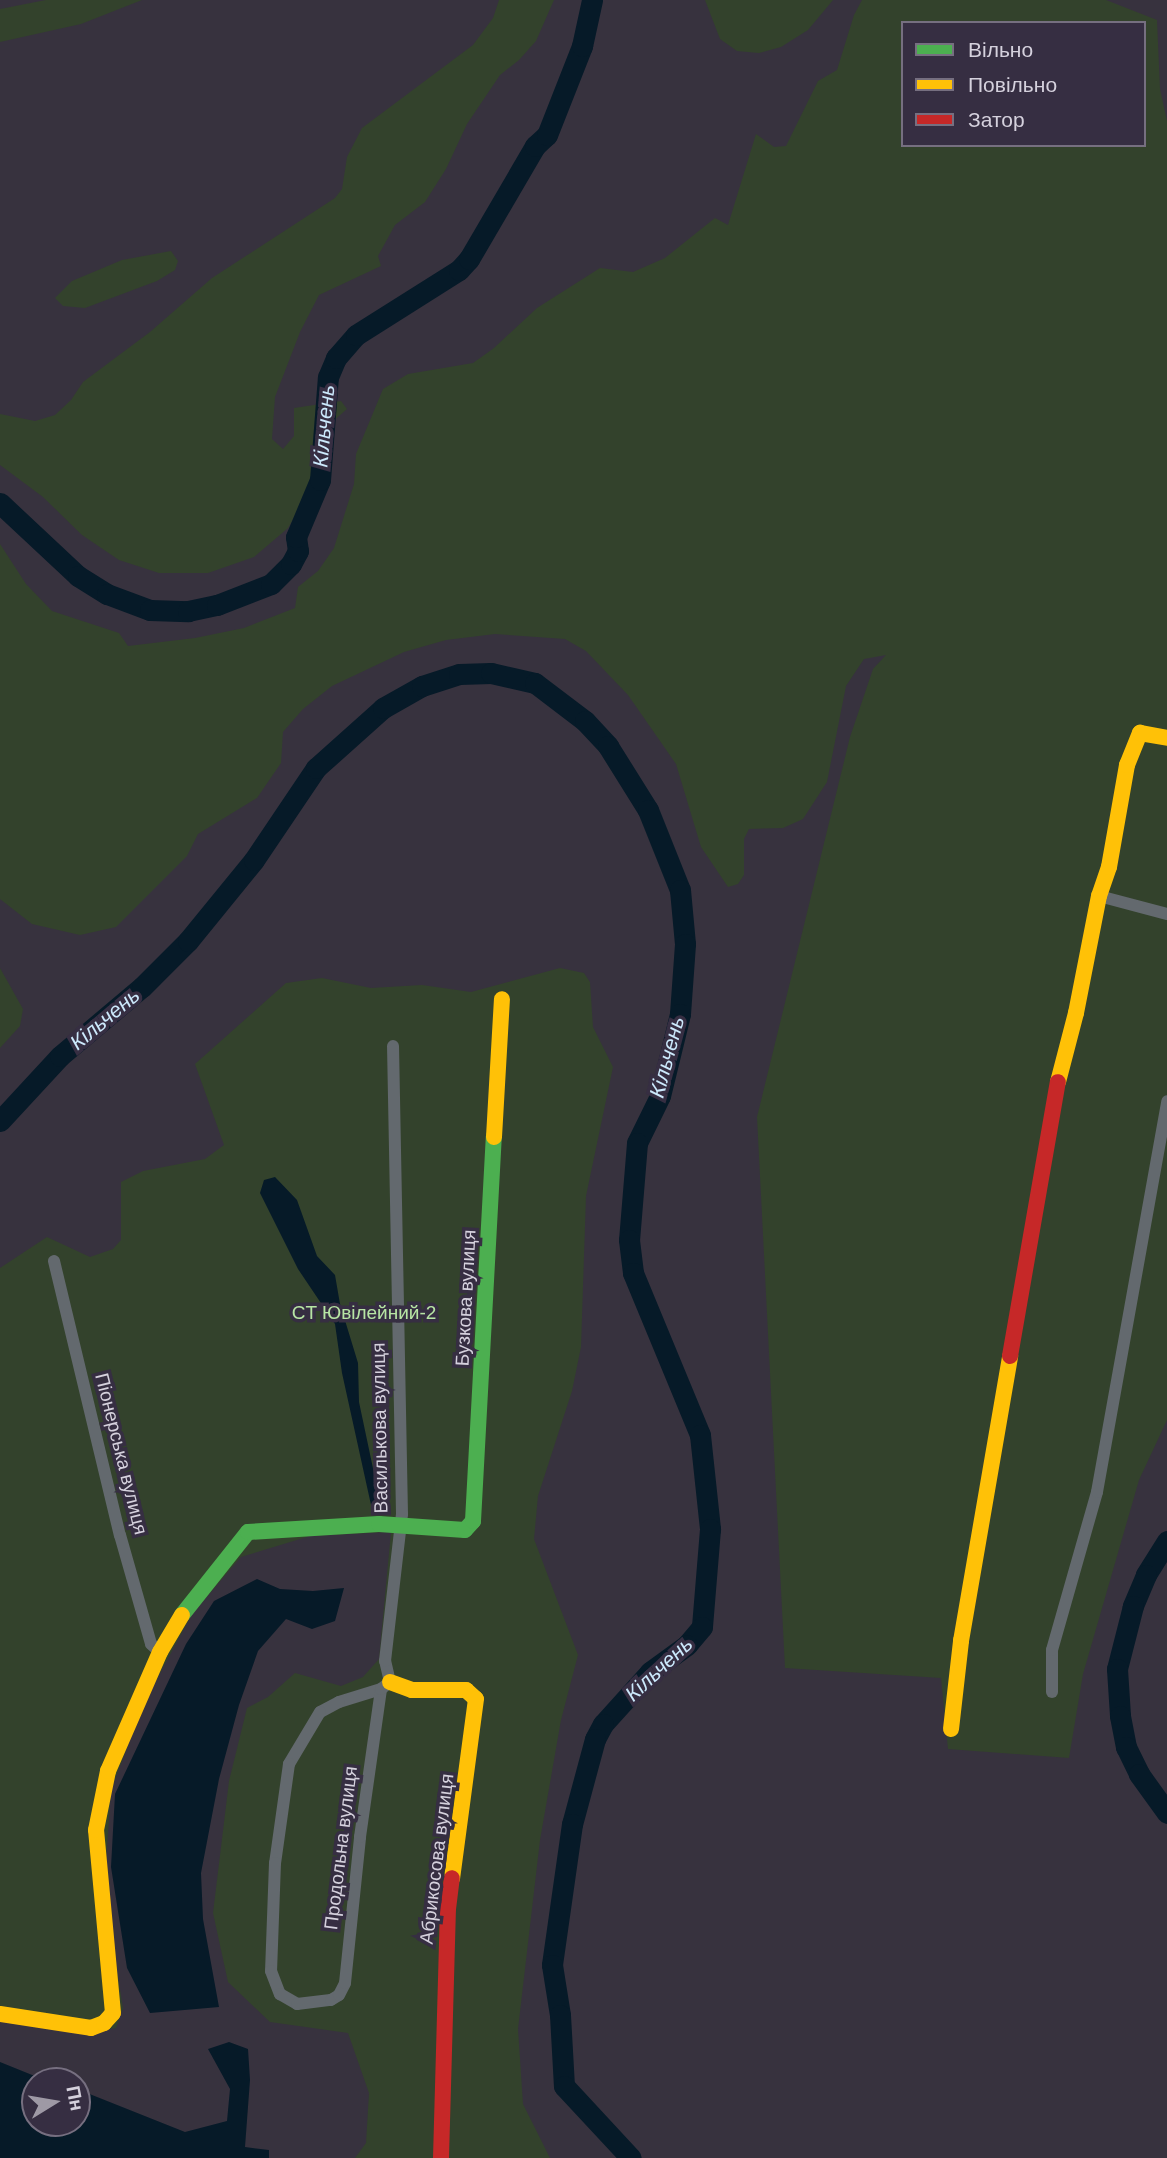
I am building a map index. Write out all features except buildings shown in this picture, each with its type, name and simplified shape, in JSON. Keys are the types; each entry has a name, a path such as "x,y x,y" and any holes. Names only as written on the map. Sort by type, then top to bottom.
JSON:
{"street":[{"path":"951,1730 961,1641 1055,1093 1076,1013 1099,897 1109,867 1127,765 1140,733 1167,738"},
{"path":"1099,897 1167,914"},
{"name":"Бузкова вулиця","path":"400,1526 465,1530 473,1521 502,999"},
{"name":"Василькова вулиця","path":"385,1686 385,1661 400,1526 393,1046"},
{"path":"1052,1692 1052,1650 1097,1492 1167,1101"},
{"name":"Піонерська вулиця","path":"54,1261 120,1535 151,1644 159,1652"},
{"path":"0,2014 91,2028 104,2023 113,2013 96,1830 108,1771 159,1652 188,1606 248,1532 379,1524 400,1526"},
{"name":"Продольна вулиця","path":"385,1686 360,1837 345,1983 339,1994 331,2000 297,2004 285,1998 275,1986 271,1971 275,1863 289,1763 320,1712 339,1702 385,1686"},
{"name":"Абрикосова вулиця","path":"385,1686 411,1690 466,1690 476,1699 448,1909 441,2158"}],"green space":[{"path":"46,0 142,0 81,24 0,42 0,9"},
{"path":"499,0 554,0 536,41 519,60 500,75 467,124 446,169 425,202 395,225 378,256 381,266 319,295 300,332 275,397 272,439 283,449 294,436 294,408 341,401 347,409 317,435 317,462 309,492 288,528 254,557 208,573 159,573 119,560 82,535 43,497 0,465 0,414 35,421 55,415 71,400 83,382 150,332 212,278 335,198 342,189 347,157 362,128 473,45 493,18"},
{"path":"705,0 833,0 808,30 781,47 759,53 737,51 720,39"},
{"path":"862,0 1106,0 1157,20 1160,89 1167,121 1167,1420 1139,1480 1083,1674 1069,1758 948,1749 941,1678 785,1668 757,1117 850,737 873,669 886,655 864,659 846,686 827,782 803,819 783,828 749,829 744,839 744,875 738,884 728,887 701,847 676,764 628,695 586,651 565,639 495,634 446,640 404,652 332,686 303,709 283,732 281,763 257,798 198,834 187,856 116,927 80,935 32,924 0,899 0,544 26,584 52,611 119,633 128,646 195,638 244,628 295,608 298,587 318,571 334,548 354,484 356,454 383,389 408,374 473,363 494,348 537,308 600,268 633,272 665,258 715,218 728,225 756,134 774,147 786,146 818,81 837,70 854,15"},
{"path":"171,251 178,261 175,270 157,281 85,308 63,306 55,298 72,281 122,260"},
{"path":"0,968 23,1009 20,1026 0,1048"},
{"name":"СT Ювілейний-2","path":"560,968 584,973 590,982 593,1027 613,1067 586,1196 581,1347 572,1391 538,1496 534,1539 578,1655 561,1720 540,1840 518,2029 523,2104 550,2158 355,2158 366,2143 369,2093 348,2033 270,2022 228,1982 213,1913 229,1781 247,1708 268,1697 295,1673 341,1686 363,1677 379,1659 391,1532 310,1536 241,1557 192,1614 144,1703 111,1790 104,1890 123,2008 116,2028 94,2032 0,2018 0,1268 47,1237 90,1257 113,1249 121,1240 121,1182 143,1171 205,1159 224,1145 195,1064 286,983 322,978 371,988 422,985 471,992"}],"water":[{"path":"275,1177 297,1200 317,1256 335,1275 340,1304 358,1363 359,1402 382,1511 373,1514 342,1373 335,1324 298,1269 260,1193 264,1180"},
{"path":"257,1579 280,1589 313,1591 344,1588 335,1621 312,1629 286,1619 258,1651 239,1705 219,1779 201,1873 203,1919 219,2007 150,2013 127,1968 111,1867 115,1794 186,1644 214,1601"},
{"path":"229,2042 248,2049 250,2080 245,2147 269,2150 269,2158 0,2158 0,2062 21,2070 21,2137 91,2137 91,2095 185,2132 227,2121 230,2089 208,2049"}],"waterway":[{"name":"Кільчень","path":"0,503 78,576 107,594 150,610 188,611 217,605 271,584 291,564 298,551 296,537 320,480 328,377 336,358 356,335 459,270 469,259 535,146 547,135 582,46 592,0"},
{"name":"Кільчень","path":"0,1121 60,1056 142,987 188,941 254,860 316,768 383,708 422,686 459,674 491,673 535,683 585,721 608,746 648,810 680,890 685,944 680,1014 660,1096 637,1143 629,1240 633,1273 700,1435 710,1529 702,1627 687,1645 650,1672 603,1724 595,1739 572,1824 552,1965 560,2015 564,2086 631,2158"},
{"name":"Кільчень","path":"1167,1541 1146,1575 1133,1606 1117,1669 1120,1716 1126,1747 1139,1774 1167,1813"},
{"path":"620,2158 622,2151"}],"traffic: fast":[{"path":"182,1615 248,1532 379,1524 465,1530 473,1521 494,1137"}],"traffic: slow":[{"path":"1058,1082 1076,1013 1099,896 1109,867 1127,765 1140,733 1167,738"},
{"path":"494,1137 502,999"},
{"path":"951,1729 961,1641 1010,1356"},
{"path":"0,2014 91,2028 104,2023 113,2013 96,1830 108,1771 160,1652 182,1615"},
{"path":"390,1682 412,1690 466,1690 476,1699 452,1878"}],"traffic: jam":[{"path":"1010,1356 1058,1082"},
{"path":"441,2158 448,1909 452,1878"}]}
